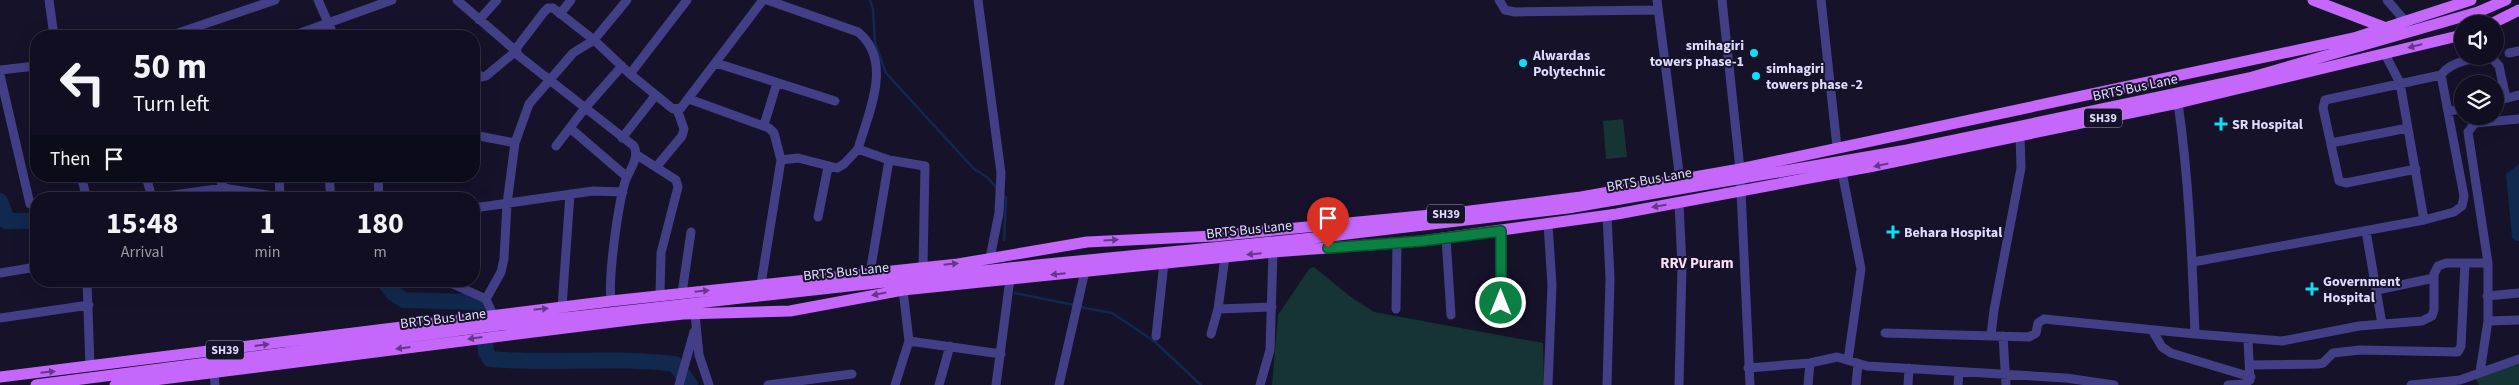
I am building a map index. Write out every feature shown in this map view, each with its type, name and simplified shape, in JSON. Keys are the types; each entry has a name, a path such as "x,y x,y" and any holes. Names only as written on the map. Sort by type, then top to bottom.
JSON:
{"main road":[{"path":"2313,0 2382,35 2390,53"},
{"name":"SH39","path":"0,377 450,331 494,323 696,319 790,311 903,290 1273,252 1446,238 1607,215 1679,203 1740,179 1837,147 2382,35 2406,22 2470,0"},
{"name":"BRTS Bus Lane","path":"494,323 1037,264 1321,237 1568,208 1907,150 2239,80 2382,35 2478,12 2506,0"},
{"path":"2504,18 2519,10"},
{"name":"SH39","path":"117,385 214,372 494,323 562,307 611,300 923,267 1109,240 1214,236 1462,212 1581,197 1680,180 1740,179 1842,172 2178,103 2454,37"},
{"name":"BRTS Bus Lane","path":"36,385 450,331"}],"street":[{"path":"49,0 53,30"},
{"path":"196,30 275,0"},
{"path":"318,0 332,30"},
{"path":"309,30 381,2 392,0"},
{"path":"457,0 585,108 634,146 637,155 657,166 676,180 678,187 661,252 660,296"},
{"path":"479,20 498,0"},
{"path":"540,0 548,8 560,14 594,40 655,96 673,109 681,108 689,99 763,0"},
{"path":"560,14 571,0"},
{"path":"486,299 501,272 504,259 507,204 516,143 529,104 573,53 594,40 627,0"},
{"path":"630,74 687,0"},
{"path":"767,0 858,32 867,42 875,64 878,81 858,149 844,164 837,168 798,158 781,160"},
{"path":"978,0 1001,173 1000,199 990,258"},
{"path":"1499,0 1505,10 1515,12 1616,5 1658,10"},
{"path":"1657,0 1680,180"},
{"path":"1722,0 1740,179 1750,385"},
{"path":"1821,0 1837,147"},
{"path":"2387,0 2406,22"},
{"path":"480,76 486,76 516,51 548,8"},
{"path":"2509,53 2519,51"},
{"path":"2390,53 2400,83 2424,220"},
{"path":"2416,169 2342,183 2338,177 2330,143 2323,108 2325,100 2441,75 2450,65 2457,63 2494,58 2499,66 2506,98 2519,95"},
{"path":"716,63 835,101"},
{"path":"556,146 585,108 622,66"},
{"path":"0,70 30,67"},
{"path":"0,74 30,204"},
{"path":"2192,262 2424,220 2454,212 2462,206 2464,202 2441,75"},
{"path":"764,125 776,86"},
{"path":"622,138 655,96"},
{"path":"689,99 764,125 774,133 781,160 761,284"},
{"path":"2178,103 2184,149 2195,334"},
{"path":"657,166 682,136 684,129 677,109"},
{"path":"2448,112 2454,110"},
{"path":"2480,372 2488,321 2488,263 2468,132 2475,123 2519,119"},
{"path":"570,128 627,176"},
{"path":"2330,143 2408,128"},
{"path":"1991,335 2021,168 2020,134"},
{"path":"480,136 516,143"},
{"path":"858,149 889,160 925,166 923,267"},
{"path":"611,300 610,292 623,192 627,176 637,155"},
{"path":"870,273 889,160"},
{"path":"818,217 828,167"},
{"path":"1842,172 1862,269 1848,360"},
{"path":"221,182 224,188"},
{"path":"194,192 224,188 252,192"},
{"path":"480,207 593,191 623,192"},
{"path":"562,307 570,194"},
{"path":"1679,203 1682,267 1679,385"},
{"path":"1607,215 1610,278 1607,385"},
{"path":"1548,224 1552,285 1548,385"},
{"path":"1501,231 1501,322"},
{"path":"2366,231 2382,324"},
{"path":"682,293 691,232"},
{"path":"1446,238 1451,315"},
{"path":"1396,309 1397,242"},
{"path":"1260,385 1270,350 1273,252"},
{"path":"1211,334 1218,309 1225,257"},
{"path":"1156,336 1164,263"},
{"path":"2250,365 2318,364 2323,363 2333,353 2360,350 2458,352 2461,346 2466,263"},
{"path":"1885,333 2033,336 2038,323 2044,319 2248,340 2291,340 2359,326 2428,319 2434,310 2434,278 2436,269 2442,264 2488,263"},
{"path":"0,273 30,268"},
{"path":"1059,385 1085,271"},
{"path":"2376,290 2434,278"},
{"path":"996,385 1010,279"},
{"path":"88,287 90,367"},
{"path":"459,287 486,299 494,323"},
{"path":"895,385 908,341 903,290"},
{"path":"2487,296 2519,292"},
{"path":"0,318 89,305"},
{"path":"1218,309 1272,307"},
{"path":"678,385 696,319"},
{"path":"696,319 699,355 709,385"},
{"path":"2488,321 2519,320"},
{"path":"2152,330 2162,347 2171,353 2251,381"},
{"path":"2004,336 2006,385"},
{"path":"2248,340 2251,381"},
{"path":"908,341 1001,354"},
{"path":"939,385 950,346"},
{"path":"1748,368 1810,363 1837,357 1858,364 2114,385"},
{"path":"2411,385 2454,381 2519,359"},
{"path":"1808,385 1810,363"},
{"path":"1856,385 1858,364"},
{"path":"1908,385 1909,368"},
{"path":"214,372 215,385"},
{"path":"1958,385 1959,372"},
{"path":"768,385 852,374"},
{"path":"2228,385 2251,381"}],"green space":[{"path":"1623,119 1627,157 1606,159 1603,121"},
{"path":"1314,267 1351,297 1374,312 1543,343 1544,385 1272,385 1278,315 1309,269"},
{"path":"2519,364 2519,385 2479,385 2475,378"}],"water":[{"path":"2519,164 2519,241 2516,241 2512,237 2506,174"}],"waterway":[{"path":"870,0 873,9 875,43 886,73 974,169 987,177 997,188"},
{"path":"1002,194 1006,198 1004,240"},
{"path":"0,201 7,221 30,221"},
{"path":"0,226 7,221"},
{"path":"388,287 393,293 404,300 473,302 482,305 486,352 490,359 513,361 629,361 675,364 690,385"},
{"path":"1015,293 1074,305"},
{"path":"1080,307 1112,313 1154,341 1201,385"}],"place":[{"name":"smihagiri towers phase-1","path":"1754,53"},
{"name":"Alwardas Polytechnic","path":"1523,63"},
{"name":"simhagiri towers phase -2","path":"1756,76"},
{"name":"SR Hospital","path":"2221,124"},
{"name":"Behara Hospital","path":"1893,232"},
{"name":"Government Hospital","path":"2312,289"}],"district":[{"name":"RRV Puram","path":"1697,263"}],"route":[{"path":"1328,248 1422,241 1501,231 1501,303"}]}
